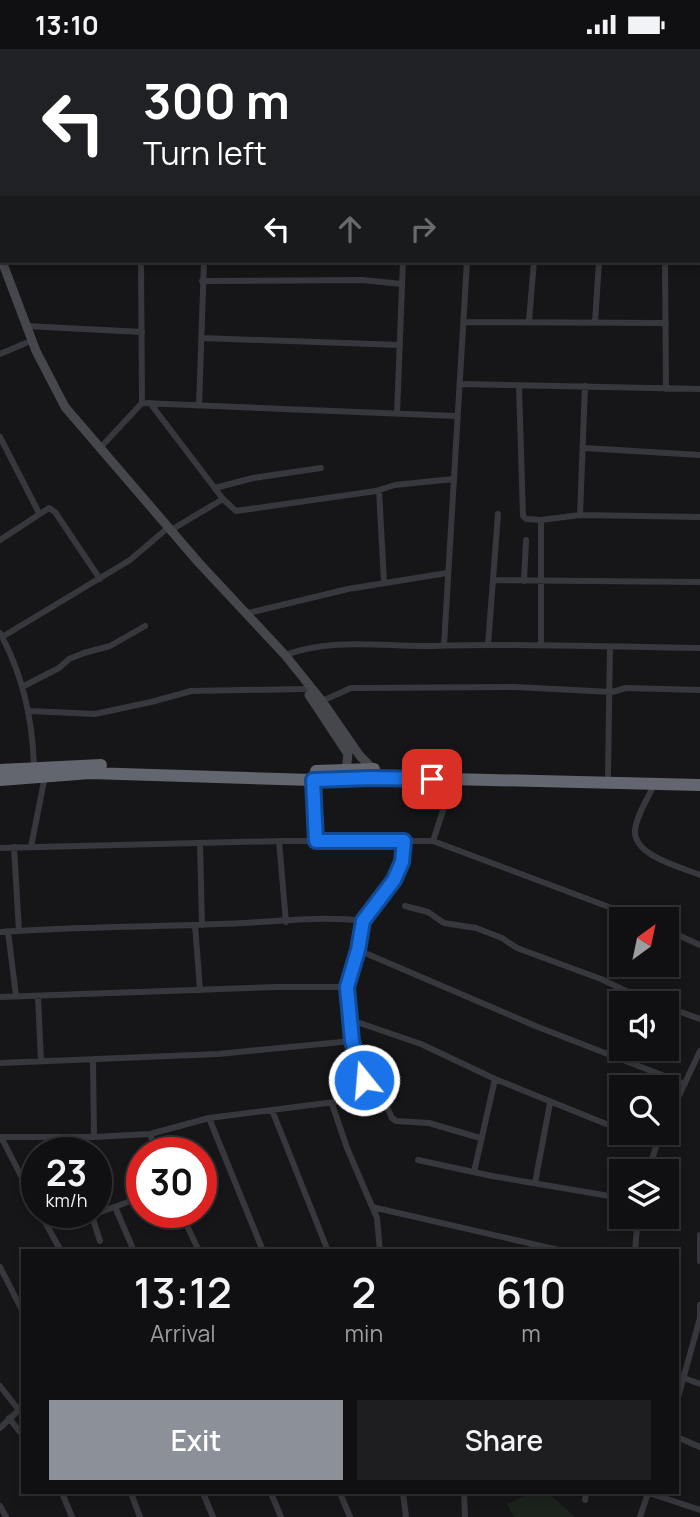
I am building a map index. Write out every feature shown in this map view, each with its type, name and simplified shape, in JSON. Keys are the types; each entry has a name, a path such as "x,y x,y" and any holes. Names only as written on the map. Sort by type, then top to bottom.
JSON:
{"highway":[{"path":"0,771 38,774 253,774 373,769 700,777"},
{"path":"0,780 38,774"},
{"path":"253,774 313,780 372,778 700,785"}],"street":[{"path":"3,263 36,351 65,407 167,530 285,655 322,701 360,756 373,769"},
{"path":"141,263 146,403 223,499 236,511 317,501 395,485 453,479"},
{"path":"199,406 204,263"},
{"path":"397,414 403,263"},
{"path":"444,645 467,263"},
{"path":"528,321 534,263"},
{"path":"595,323 599,263"},
{"path":"665,263 666,389"},
{"path":"0,271 26,343 60,410 280,657 305,689 348,754 346,770"},
{"path":"202,281 362,280 402,284"},
{"path":"464,322 666,323"},
{"path":"26,326 142,331"},
{"path":"202,338 400,345"},
{"path":"0,353 26,343"},
{"path":"461,384 700,389"},
{"path":"519,386 523,516 526,519 541,520 580,515 700,517"},
{"path":"580,515 585,386"},
{"path":"100,448 146,403 456,416"},
{"path":"0,437 39,513"},
{"path":"584,448 700,455"},
{"path":"215,488 253,478 321,468"},
{"path":"379,490 384,582"},
{"path":"31,847 38,774 30,711 1,635 100,579 130,560 167,530 223,499"},
{"path":"0,540 39,513 52,509 100,579"},
{"path":"488,645 498,514"},
{"path":"541,520 541,645"},
{"path":"524,581 526,540"},
{"path":"248,613 348,589 447,573"},
{"path":"493,580 700,582"},
{"path":"22,687 59,668 69,659 110,646 145,627"},
{"path":"285,655 332,645 700,648"},
{"path":"608,775 610,647"},
{"path":"322,701 351,688 473,687 610,692 626,688 700,690"},
{"path":"30,711 95,714 191,691 305,689"},
{"path":"313,780 316,841"},
{"path":"433,841 453,780"},
{"path":"654,785 635,828 637,841 649,854 700,875"},
{"path":"0,848 279,841 433,841 609,907"},
{"path":"279,841 286,922"},
{"path":"370,1099 352,1041 347,987 363,921 394,880 402,862 404,841"},
{"path":"200,843 200,990"},
{"path":"14,847 19,931"},
{"path":"405,906 428,912 444,923 475,928 502,938 517,948 626,991"},
{"path":"16,996 4,931 317,919 363,921"},
{"path":"679,934 700,944"},
{"path":"358,950 538,1027 685,1084"},
{"path":"0,997 347,987"},
{"path":"38,997 41,1061"},
{"path":"679,1011 700,1019"},
{"path":"351,1020 421,1044 550,1103 609,1125"},
{"path":"0,1063 218,1053 352,1041"},
{"path":"679,1096 700,1051"},
{"path":"93,1060 94,1136"},
{"path":"474,1172 495,1079"},
{"path":"63,1137 150,1133 209,1118 382,1096 396,1121 429,1123 480,1138"},
{"path":"535,1183 550,1103"},
{"path":"332,1104 346,1148 377,1218 380,1249"},
{"path":"272,1110 327,1249"},
{"path":"209,1118 261,1249"},
{"path":"150,1133 151,1137"},
{"path":"21,1137 1,1137 21,1176"},
{"path":"652,1159 656,1145"},
{"path":"418,1160 609,1196"},
{"path":"126,1203 114,1207 133,1249"},
{"path":"372,1207 554,1249"},
{"path":"48,1228 60,1249"},
{"path":"96,1228 100,1241"},
{"path":"188,1228 198,1249"},
{"path":"635,1249 637,1229"},
{"path":"700,1235 700,1261"},
{"path":"0,1267 21,1308"},
{"path":"679,1394 700,1318 700,1305"},
{"path":"684,1378 700,1384"},
{"path":"0,1386 20,1407 0,1428"},
{"path":"9,1418 21,1433"},
{"path":"679,1438 700,1447"},
{"path":"62,1494 72,1517"},
{"path":"131,1494 140,1517"},
{"path":"203,1494 213,1517"},
{"path":"271,1494 281,1517"},
{"path":"340,1494 350,1517"},
{"path":"403,1494 407,1517"},
{"path":"464,1494 465,1517"},
{"path":"640,1517 648,1494"},
{"path":"651,1494 700,1510"},
{"path":"0,1506 6,1517"}],"shaded area":[{"path":"529,1494 549,1494 575,1517 514,1517 507,1504"}],"route":[{"path":"364,1080 352,1041 347,987 363,921 394,880 402,862 404,841 316,841 313,780 432,779"}]}
